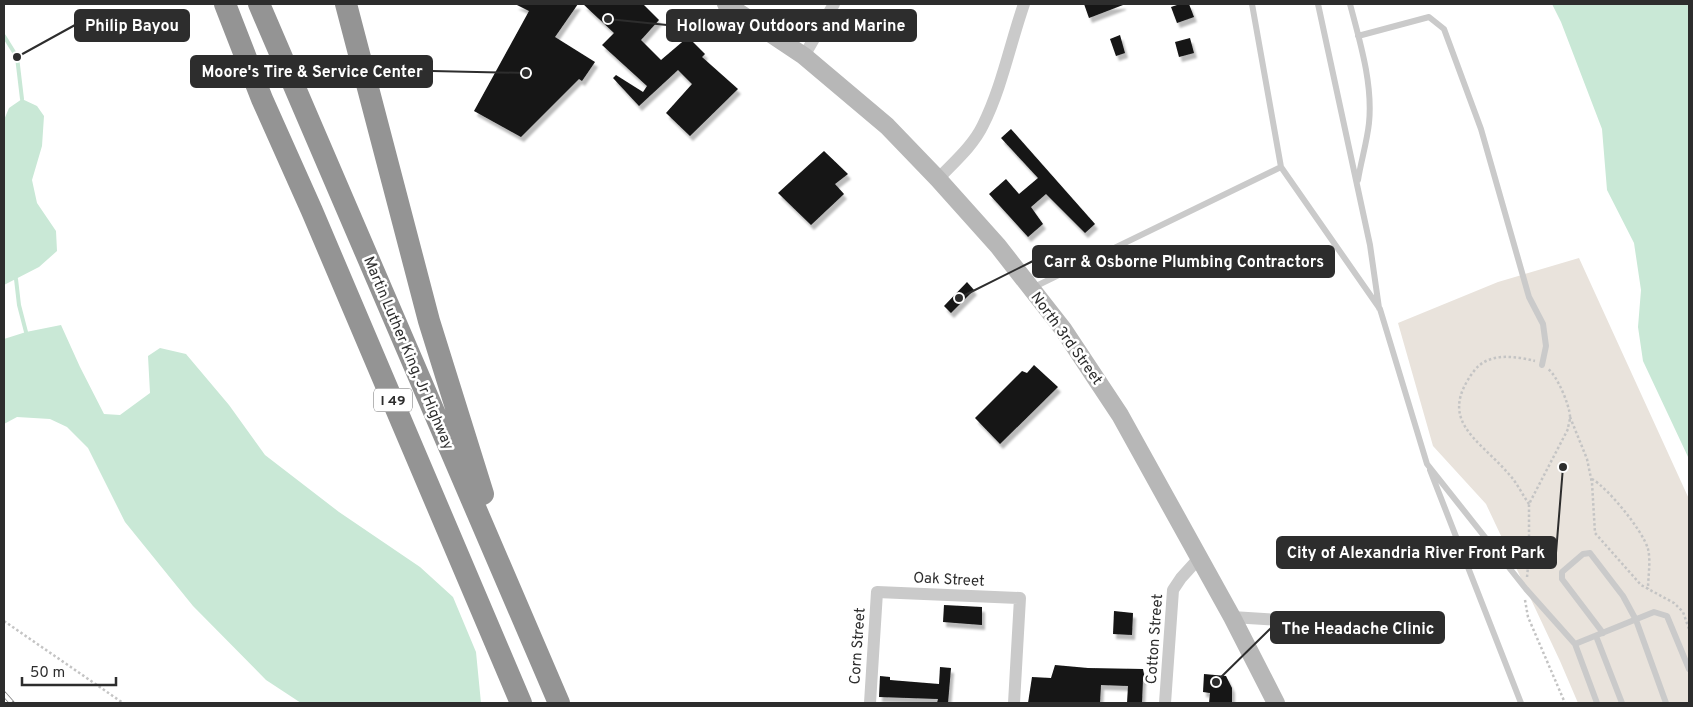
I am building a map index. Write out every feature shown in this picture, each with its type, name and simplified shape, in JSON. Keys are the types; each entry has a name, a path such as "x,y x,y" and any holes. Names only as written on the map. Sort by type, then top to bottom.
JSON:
{"highway":[{"path":"213,4 262,99"},
{"name":"I 49","path":"225,4 262,99 312,211 520,703"},
{"name":"Martin Luther King, Jr Highway","path":"259,4 559,703"},
{"path":"346,4 429,321 516,600"}],"main road":[{"name":"North 3rd Street","path":"726,4 804,56 887,126 998,246 1063,329 1120,415 1200,557 1276,703"}],"street":[{"path":"804,56 834,4"},
{"path":"938,179 971,144 983,126 996,93 1024,4"},
{"name":"Cotton Street","path":"1165,703 1173,590 1200,557"},
{"name":"Oak Street","path":"877,592 1020,598 1014,703"},
{"name":"Corn Street","path":"870,703 877,592"},
{"path":"1232,617 1372,626"}],"lane":[{"path":"1252,4 1281,167 1380,309"},
{"path":"1318,4 1370,245 1380,309 1427,464 1521,703"},
{"path":"1350,4 1369,92 1369,123 1357,184"},
{"path":"1358,36 1428,17 1444,29 1481,129 1529,297 1543,324 1546,346 1542,365"},
{"path":"1031,288 1281,167"},
{"path":"1427,464 1526,589 1575,644 1597,703"},
{"path":"1603,633 1562,579 1562,572 1583,554 1590,553 1623,596 1636,620 1666,703"},
{"path":"1575,644 1654,612 1667,616 1689,669"},
{"path":"1596,636 1622,703"}],"path":[{"path":"1570,417 1568,429 1529,504 1508,473 1476,442 1462,425 1458,399 1464,384 1477,367 1495,358 1514,356 1536,361 1552,372 1566,399 1570,417 1587,459 1591,478 1594,533 1641,585 1674,604 1683,612 1689,629"},
{"path":"1591,478 1600,483 1612,496 1643,537 1649,551 1648,589"},
{"path":"4,621 123,703"}],"shaded area":[{"path":"1552,4 1689,4 1689,459 1643,361 1638,327 1641,290 1634,243 1607,190 1602,129 1561,22"},
{"path":"22,99 37,106 44,116 42,146 32,180 37,203 56,231 57,251 39,267 4,285 4,120 9,108"},
{"path":"1579,258 1689,499 1689,703 1578,703 1486,504 1433,446 1398,323 1498,282"},
{"path":"61,325 104,414 120,415 150,393 148,356 160,348 186,354 229,405 265,455 339,512 420,567 453,597 476,652 481,703 301,703 266,680 193,606 125,522 88,448 67,427 50,419 17,417 4,424 4,339 26,332"}],"building":[{"path":"515,4 578,4 555,37 595,62 582,81 579,79 521,137 474,111 529,11"},
{"path":"583,4 643,4 659,20 641,40 661,60 688,37 705,54 702,57 738,89 690,136 666,113 692,84 678,70 639,106 613,78 616,75 643,92 647,86 602,45 614,33"},
{"path":"1084,4 1123,4 1123,5 1089,18"},
{"path":"1189,4 1194,17 1177,23 1171,7"},
{"path":"1120,35 1125,53 1116,56 1110,39"},
{"path":"1190,38 1194,53 1179,57 1175,42"},
{"path":"1011,129 1095,224 1085,233 1046,194 1031,207 1043,224 1028,237 989,194 1006,179 1019,194 1038,178 1001,138"},
{"path":"824,151 848,174 835,184 844,194 811,225 778,193"},
{"path":"967,282 974,290 951,313 944,306"},
{"path":"1034,365 1058,387 1000,444 975,418 1022,371 1027,373"},
{"path":"944,605 982,607 982,625 943,622"},
{"path":"1114,611 1133,613 1132,635 1113,634"},
{"path":"1055,665 1143,669 1145,679 1143,679 1142,703 1127,703 1128,686 1101,685 1100,703 1028,703 1032,677 1051,678"},
{"path":"940,667 951,668 948,703 937,703 938,699 879,697 880,676 890,677 890,680 939,684"},
{"path":"1204,674 1226,676 1232,688 1232,703 1209,703 1210,693 1203,692"}],"waterway":[{"path":"4,36 17,57 22,99"},
{"path":"16,279 19,305 26,332"}],"railway":[{"path":"4,694 12,703"}],"place":[{"name":"Holloway Outdoors and Marine","path":"608,19"},
{"name":"Philip Bayou","path":"17,57"},
{"name":"Moore's Tire & Service Center","path":"526,73"},
{"name":"Carr & Osborne Plumbing Contractors","path":"959,298"},
{"name":"City of Alexandria River Front Park","path":"1563,467"},
{"name":"The Headache Clinic","path":"1216,682"}]}
